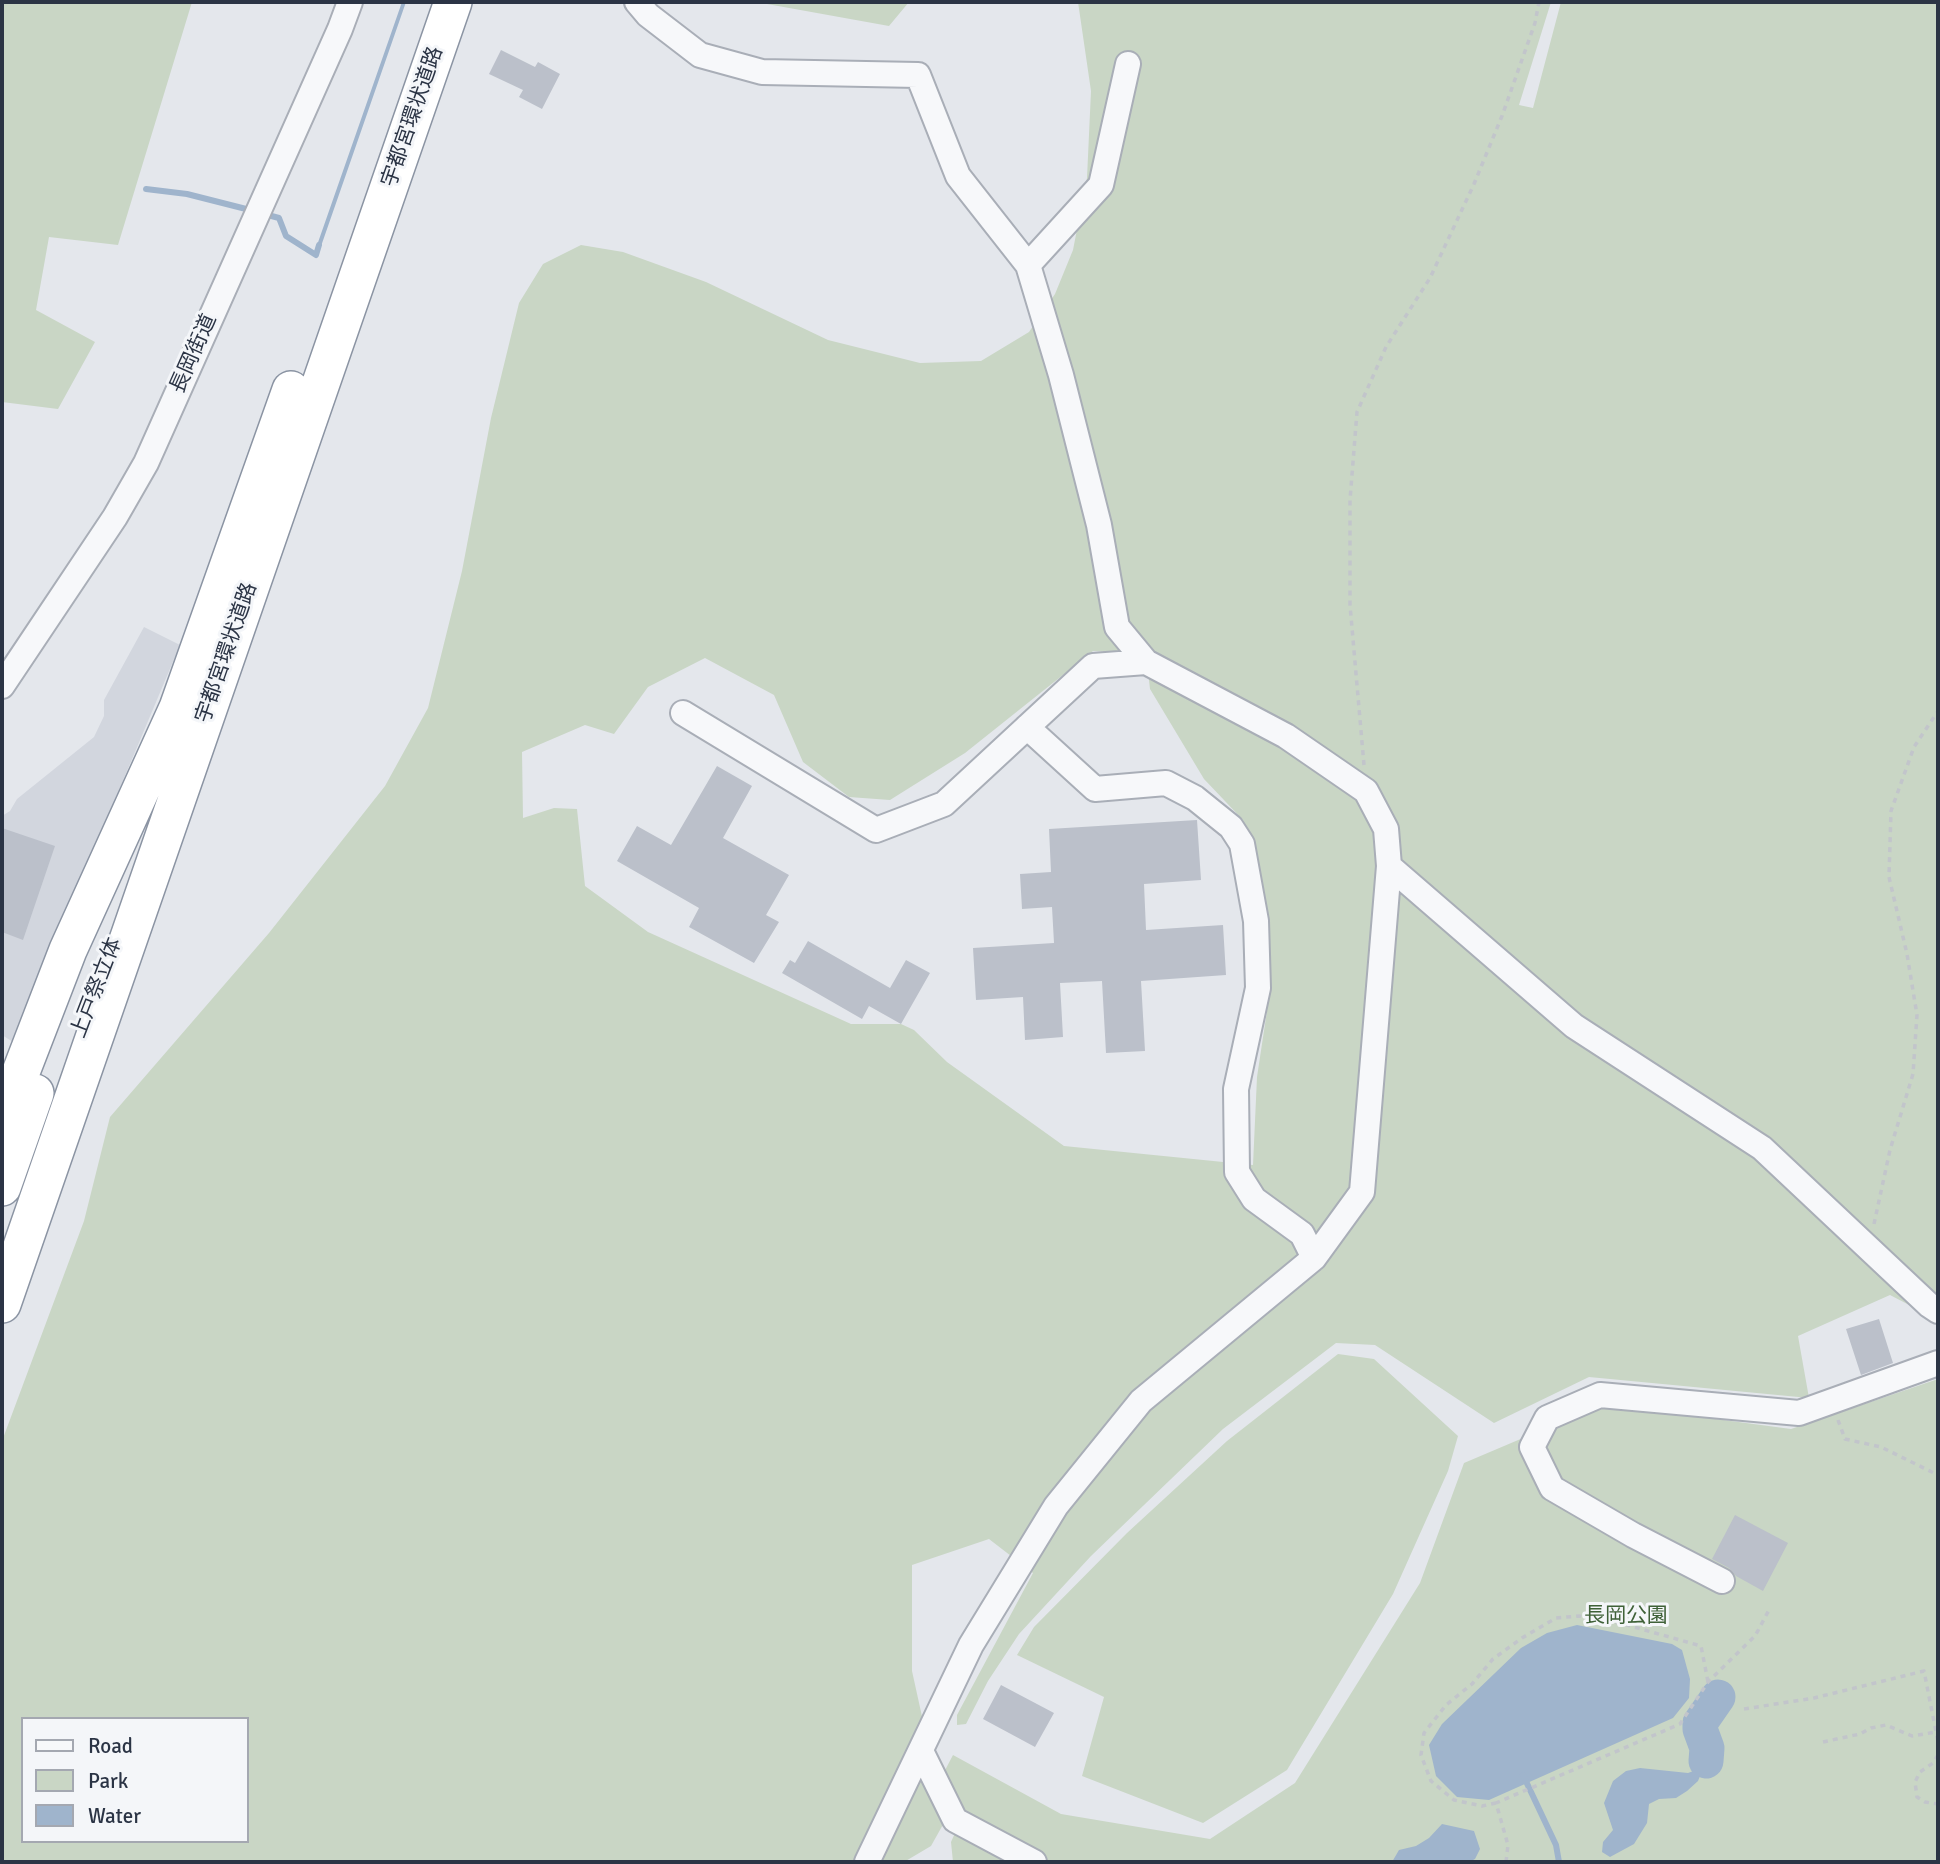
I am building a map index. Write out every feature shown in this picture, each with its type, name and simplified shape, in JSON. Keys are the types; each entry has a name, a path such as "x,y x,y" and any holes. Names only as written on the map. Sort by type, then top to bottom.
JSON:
{"highway":[{"name":"宇都宮環状道路","path":"2,1304 189,719 279,424 426,2"},
{"name":"宇都宮環状道路","path":"2,1121 68,950 189,719 453,2"},
{"name":"上戸祭立体","path":"2,1187 71,992 189,719"},
{"name":"上戸祭立体","path":"2,1249 189,719"}],"street":[{"name":"長岡街道","path":"2,686 115,517 146,463 341,29 350,2"},
{"path":"637,2 648,15 700,54 762,72 918,75 958,176 1028,265 1061,375 1099,525 1117,627 1146,662 1286,736 1366,791 1386,830 1389,866 1362,1192 1314,1258 1140,1401 1056,1506 971,1645 867,1862"},
{"path":"1028,265 1101,185 1128,64"},
{"path":"684,713 876,830 944,804 1093,666 1146,662"},
{"path":"1027,727 1095,789 1166,783 1195,798 1231,827 1242,844 1256,921 1258,988 1236,1089 1237,1172 1254,1199 1302,1234 1314,1258"},
{"path":"1389,866 1574,1026 1762,1148 1938,1311"},
{"path":"1722,1581 1633,1535 1552,1488 1532,1447 1547,1418 1600,1395 1799,1413 1938,1363"},
{"path":"921,1751 955,1820 1034,1862"}],"path":[{"path":"1366,791 1350,605 1350,500 1357,412 1386,346 1430,278 1474,184 1507,103 1535,23 1539,2"},
{"path":"1868,1248 1890,1150 1913,1074 1917,1015 1907,954 1889,877 1891,811 1914,747 1938,711"},
{"path":"1831,1401 1845,1439 1881,1447 1938,1475"},
{"path":"1708,1682 1701,1646 1620,1623 1579,1616 1556,1618 1493,1659 1472,1684 1446,1705 1424,1733 1421,1755 1431,1781 1454,1800 1482,1806 1518,1794 1680,1724 1708,1682 1755,1636 1769,1610"},
{"path":"1744,1709 1814,1698 1924,1671 1938,1742"},
{"path":"1823,1742 1886,1725 1912,1736 1936,1732"},
{"path":"1938,1755 1933,1763 1920,1772 1915,1782 1917,1797 1925,1802 1938,1804"},
{"path":"1496,1803 1508,1845 1506,1862"}],"shaded area":[{"path":"144,627 180,645 13,1042 2,1035 2,816 10,811 17,799 94,737 104,716 104,700"}],"green space":[{"path":"2,2 192,2 118,245 49,237 36,310 95,342 58,409 2,402"},
{"path":"765,2 909,2 889,26"},
{"path":"1078,2 1551,2 1519,105 1533,108 1561,2 1938,2 1938,1320 1890,1295 1798,1336 1809,1398 1589,1377 1494,1423 1375,1345 1336,1343 1223,1429 1091,1556 1019,1634 988,1681 966,1724 957,1725 957,1715 1033,1573 989,1539 912,1565 912,1671 945,1821 931,1846 904,1862 2,1862 2,1441 84,1221 110,1117 269,933 385,786 428,708 462,571 491,418 519,303 543,264 581,245 623,252 706,282 828,340 920,363 981,361 1029,332 1055,294 1073,250 1087,178 1091,91","holes":["1093,651 1146,654 1150,689 1204,779 1243,820 1258,864 1268,923 1270,991 1257,1077 1253,1165 1064,1146 947,1062 914,1030 901,1024 851,1024 648,932 585,886 577,809 554,808 523,818 522,752 585,725 614,734 648,687 705,658 774,695 803,762 849,797 890,800 965,753"]},
{"path":"1338,1354 1374,1359 1458,1436 1448,1471 1393,1594 1287,1770 1203,1823 1082,1776 1104,1697 1017,1655 1034,1627 1127,1533 1227,1441"},
{"name":"長岡公園","path":"1938,1379 1938,1862 1046,1862 963,1822 941,1778 953,1755 1061,1814 1210,1839 1295,1783 1420,1583 1464,1463 1603,1404 1791,1429"},
{"path":"960,1822 1034,1862 953,1862 951,1842"}],"water":[{"path":"402,2 406,2 319,252 315,251"},
{"path":"1577,1625 1672,1644 1682,1650 1690,1679 1689,1698 1673,1718 1489,1800 1457,1797 1436,1776 1429,1745 1442,1724 1521,1648 1547,1633"},
{"path":"1706,1761 1698,1781 1687,1791 1676,1798 1659,1799 1649,1804 1647,1823 1634,1844 1610,1857 1602,1852 1603,1842 1613,1830 1604,1803 1613,1781 1626,1771 1640,1768 1688,1773 1699,1769"},
{"path":"1442,1824 1474,1831 1480,1849 1475,1859 1469,1862 1392,1862 1399,1850 1416,1846 1429,1838"}],"building":[{"path":"501,50 535,67 538,62 560,74 542,109 519,97 523,90 489,74"},
{"path":"717,766 752,786 723,838 789,875 766,915 779,922 754,963 689,927 699,908 617,861 637,826 671,845"},
{"path":"1197,820 1201,880 1144,884 1146,930 1223,925 1226,975 1141,981 1145,1051 1106,1053 1102,981 1060,983 1063,1037 1025,1040 1023,997 976,1000 973,948 1054,943 1052,907 1022,909 1020,874 1051,872 1049,829"},
{"path":"2,828 55,846 23,940 2,932"},
{"path":"808,941 890,988 906,960 930,973 901,1024 869,1006 862,1019 782,973 790,960 795,963"},
{"path":"1879,1319 1893,1363 1861,1375 1846,1329"},
{"path":"1735,1515 1788,1543 1763,1591 1712,1559"},
{"path":"1001,1685 1054,1713 1035,1747 983,1719"}],"waterway":[{"path":"146,189 187,194 254,211"},
{"path":"264,214 279,218 286,236 316,255 319,245"},
{"path":"1706,1761 1707,1748 1700,1723 1718,1697"},
{"path":"1523,1775 1556,1845 1559,1862"}]}
